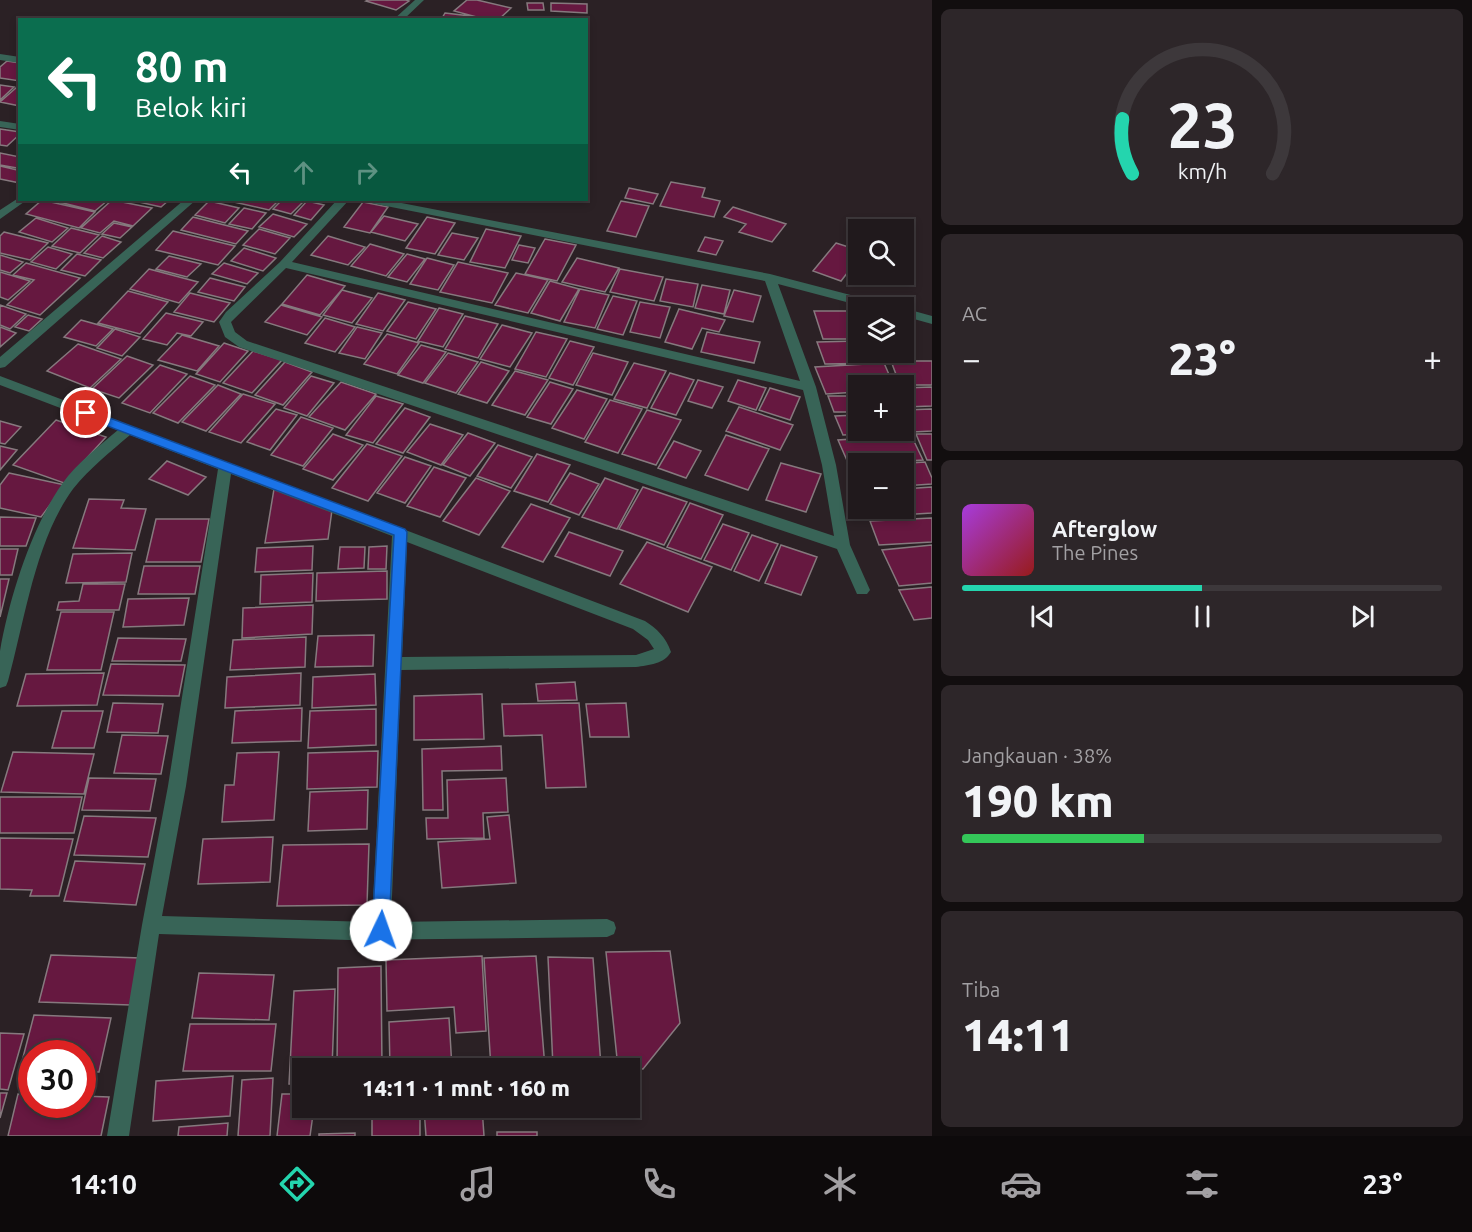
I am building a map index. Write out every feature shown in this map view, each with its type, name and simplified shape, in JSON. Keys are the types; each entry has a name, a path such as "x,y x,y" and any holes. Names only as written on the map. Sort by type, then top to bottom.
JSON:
{"street":[{"path":"399,18 420,0"},
{"path":"0,57 18,60"},
{"path":"0,124 18,127"},
{"path":"0,200 18,201"},
{"path":"0,216 18,201"},
{"path":"0,364 189,201"},
{"path":"342,201 284,264 230,315 225,322 229,334 243,344 843,545"},
{"path":"376,201 770,278 848,298"},
{"path":"284,264 809,387"},
{"path":"770,278 809,387 829,465 843,545 862,590"},
{"path":"914,315 932,320"},
{"path":"0,380 639,625 652,633 661,643 663,652 655,657 636,661 394,664"},
{"path":"0,681 39,541 55,508 86,465 128,429"},
{"path":"117,1136 151,925 177,786 225,466"},
{"path":"381,930 400,532"},
{"path":"151,925 349,931 607,928"}],"building":[{"path":"467,0 511,8 500,18 480,18 454,11"},
{"path":"366,1 409,1 396,10"},
{"path":"527,3 543,3 544,10 528,10"},
{"path":"551,3 587,4 587,13 551,11"},
{"path":"445,13 470,16 470,18 442,18"},
{"path":"7,61 18,63 18,81 0,78 0,67"},
{"path":"0,85 14,87 0,100"},
{"path":"17,87 18,87 18,106 0,102"},
{"path":"0,129 18,132 18,136 7,146 0,145"},
{"path":"0,153 18,157 17,168 0,165"},
{"path":"0,166 18,169 18,183 0,179"},
{"path":"671,182 705,188 702,197 720,201 714,217 660,206"},
{"path":"629,188 658,194 653,204 625,198"},
{"path":"41,201 95,212 79,228 26,214"},
{"path":"55,201 107,201 95,211"},
{"path":"111,201 152,208 133,226 114,221 100,233 81,228"},
{"path":"134,201 168,201 161,207"},
{"path":"209,201 239,208 225,223 195,215"},
{"path":"229,201 278,201 269,210"},
{"path":"281,201 304,201 291,214 273,209"},
{"path":"307,201 324,205 311,220 294,215"},
{"path":"621,201 649,206 636,237 607,231"},
{"path":"363,202 388,207 370,233 344,227"},
{"path":"733,207 786,224 772,242 739,232 746,224 724,217"},
{"path":"244,208 266,213 252,229 229,224"},
{"path":"273,214 307,224 294,237 259,227"},
{"path":"384,216 418,224 405,241 371,232"},
{"path":"193,217 248,231 236,244 181,230"},
{"path":"427,217 455,223 435,254 406,248"},
{"path":"36,218 68,228 52,242 19,232"},
{"path":"114,223 132,227 120,238 102,234"},
{"path":"71,228 99,235 80,253 52,246"},
{"path":"259,229 290,238 275,254 243,245"},
{"path":"486,229 521,236 505,268 470,262"},
{"path":"173,231 235,246 218,265 156,250"},
{"path":"4,232 48,243 30,260 0,253 0,236"},
{"path":"452,233 478,238 464,260 438,255"},
{"path":"102,236 121,242 103,258 84,253"},
{"path":"328,236 365,247 348,265 311,255"},
{"path":"705,237 723,241 716,255 698,251"},
{"path":"545,239 576,245 557,281 525,274"},
{"path":"836,243 848,247 848,272 841,281 813,271"},
{"path":"370,244 404,254 386,276 351,266"},
{"path":"519,245 535,248 528,263 512,260"},
{"path":"48,247 72,254 56,269 31,262"},
{"path":"244,248 276,258 263,271 231,261"},
{"path":"77,254 101,260 85,276 61,270"},
{"path":"407,254 425,259 407,282 388,277"},
{"path":"0,255 23,262 10,273 0,270"},
{"path":"169,256 201,264 187,277 156,269"},
{"path":"427,258 454,265 438,290 410,284"},
{"path":"577,258 619,268 605,292 562,282"},
{"path":"458,262 508,273 492,303 440,292"},
{"path":"26,263 80,278 40,315 7,305 34,280 13,275"},
{"path":"224,263 258,273 247,284 212,274"},
{"path":"149,269 198,282 179,303 130,289"},
{"path":"620,269 663,277 654,301 610,292"},
{"path":"0,272 30,281 8,300 0,297"},
{"path":"516,273 548,280 528,313 495,305"},
{"path":"307,275 345,286 320,315 282,304"},
{"path":"210,278 245,287 234,301 198,292"},
{"path":"666,279 698,284 693,307 660,301"},
{"path":"550,281 579,289 560,321 531,313"},
{"path":"702,285 730,290 724,314 695,308"},
{"path":"580,289 609,295 595,328 564,322"},
{"path":"342,290 372,298 352,323 323,315"},
{"path":"734,290 761,296 753,322 724,316"},
{"path":"128,291 168,302 140,334 98,323"},
{"path":"190,293 230,303 214,322 174,312"},
{"path":"378,293 405,300 383,331 356,324"},
{"path":"613,296 637,301 623,335 597,329"},
{"path":"408,302 436,309 416,339 387,331"},
{"path":"640,302 670,307 660,338 630,332"},
{"path":"0,305 26,314 10,329 0,325"},
{"path":"281,305 322,317 307,335 265,322"},
{"path":"439,308 463,314 443,347 418,341"},
{"path":"679,309 725,320 719,332 702,328 692,349 665,342"},
{"path":"814,311 848,311 848,339 823,339"},
{"path":"166,313 203,322 191,336 177,333 167,345 143,339"},
{"path":"28,315 42,319 29,331 15,327"},
{"path":"465,316 498,324 478,358 445,349"},
{"path":"325,318 355,327 335,352 305,343"},
{"path":"81,320 113,329 96,346 64,337"},
{"path":"502,325 532,333 510,367 480,359"},
{"path":"0,327 16,333 0,347"},
{"path":"357,327 382,333 365,359 339,353"},
{"path":"115,329 140,337 122,356 97,348"},
{"path":"536,332 567,339 546,377 515,369"},
{"path":"707,332 760,342 754,363 701,352"},
{"path":"387,334 419,343 397,374 364,364"},
{"path":"182,335 219,346 197,371 158,360"},
{"path":"570,341 594,347 573,385 549,378"},
{"path":"848,341 848,363 888,363 825,364 817,342"},
{"path":"224,343 248,351 220,382 196,374"},
{"path":"78,344 121,359 90,388 47,371"},
{"path":"421,345 446,352 423,383 398,375"},
{"path":"253,351 282,360 252,393 223,383"},
{"path":"448,353 478,362 456,393 425,383"},
{"path":"593,353 628,362 612,395 576,385"},
{"path":"127,356 153,365 119,398 92,389"},
{"path":"932,361 932,385 914,385 914,375 896,375 892,363"},
{"path":"285,362 312,372 283,405 255,395"},
{"path":"481,362 509,371 487,403 458,394"},
{"path":"634,363 666,371 647,408 614,399"},
{"path":"884,363 889,375 848,375 848,393 826,394 815,367"},
{"path":"160,365 187,374 150,413 122,403"},
{"path":"515,371 548,380 525,415 492,405"},
{"path":"670,373 694,380 676,415 651,408"},
{"path":"190,376 215,385 178,423 153,413"},
{"path":"311,376 334,383 307,416 284,408"},
{"path":"698,380 723,387 712,408 688,401"},
{"path":"738,380 766,388 756,410 728,401"},
{"path":"341,382 376,394 345,430 309,417"},
{"path":"550,382 573,389 551,424 527,417"},
{"path":"218,385 241,394 206,431 182,422"},
{"path":"932,387 932,406 914,407 914,388"},
{"path":"770,388 800,397 790,420 759,410"},
{"path":"577,390 607,399 584,439 552,428"},
{"path":"243,394 275,404 241,443 209,432"},
{"path":"376,396 403,404 373,443 346,435"},
{"path":"828,396 848,396 848,412 834,412"},
{"path":"610,400 642,409 618,453 585,442"},
{"path":"739,407 793,425 780,450 726,431"},
{"path":"405,408 430,417 403,453 376,444"},
{"path":"276,409 297,415 270,450 247,442"},
{"path":"932,409 932,431 914,432 914,410"},
{"path":"647,410 681,420 656,465 622,454"},
{"path":"848,415 848,435 843,435 835,416"},
{"path":"301,417 333,428 303,466 271,455"},
{"path":"56,420 106,437 64,483 13,465"},
{"path":"0,421 21,427 5,444 0,443"},
{"path":"430,424 463,435 441,465 407,452"},
{"path":"468,433 495,443 470,476 443,465"},
{"path":"333,434 363,445 333,480 303,469"},
{"path":"916,434 932,434 932,460 927,460"},
{"path":"726,435 769,449 748,490 705,475"},
{"path":"838,440 914,441 923,460 914,461 914,453 848,453 848,463"},
{"path":"674,441 701,451 686,478 658,468"},
{"path":"367,444 402,456 368,501 332,488"},
{"path":"498,445 532,457 511,488 477,476"},
{"path":"0,446 17,450 0,470"},
{"path":"537,454 570,465 548,502 514,491"},
{"path":"405,457 431,466 405,503 377,493"},
{"path":"167,461 206,477 188,495 149,479"},
{"path":"925,462 932,478 932,484 914,485 914,463"},
{"path":"781,463 821,474 806,512 766,500"},
{"path":"434,467 466,478 440,517 407,506"},
{"path":"9,473 65,485 41,517 0,508 0,485"},
{"path":"570,473 599,484 579,515 550,504"},
{"path":"476,478 510,491 479,535 443,521"},
{"path":"605,478 638,490 617,529 582,517"},
{"path":"643,487 687,502 664,545 619,529"},
{"path":"932,487 932,513 914,514 914,488"},
{"path":"274,489 332,510 328,539 265,543"},
{"path":"89,499 124,500 121,508 146,509 135,550 73,548"},
{"path":"690,503 723,515 701,559 667,547"},
{"path":"531,504 570,518 543,562 502,547"},
{"path":"0,517 36,518 26,546 0,546"},
{"path":"932,518 932,542 879,545 870,521 914,519"},
{"path":"156,519 209,519 201,562 146,562"},
{"path":"723,524 749,533 731,570 704,560"},
{"path":"569,532 623,551 610,576 555,556"},
{"path":"752,535 778,544 759,581 734,571"},
{"path":"647,542 712,567 688,612 620,584"},
{"path":"781,545 817,557 801,595 765,583"},
{"path":"932,545 932,583 899,586 882,550"},
{"path":"313,546 312,570 255,572 257,548"},
{"path":"387,546 386,569 368,569 369,547"},
{"path":"340,547 365,547 364,568 338,569"},
{"path":"0,549 18,549 12,575 0,575"},
{"path":"132,553 126,582 66,583 73,554"},
{"path":"144,566 200,566 195,594 138,594"},
{"path":"387,571 387,599 316,601 317,573"},
{"path":"313,573 312,602 260,604 261,575"},
{"path":"0,579 9,579 0,617"},
{"path":"83,584 125,584 119,610 57,610 59,602 79,601"},
{"path":"932,587 932,618 914,620 899,590"},
{"path":"189,598 184,625 123,627 128,599"},
{"path":"313,605 312,634 242,638 243,608"},
{"path":"61,612 114,612 101,670 47,670"},
{"path":"374,635 373,666 315,667 318,636"},
{"path":"306,637 305,667 230,670 233,640"},
{"path":"118,638 186,639 181,661 112,661"},
{"path":"111,664 185,665 179,696 103,695"},
{"path":"104,673 97,705 17,706 26,674"},
{"path":"301,673 300,705 225,708 227,677"},
{"path":"375,674 376,705 312,708 313,677"},
{"path":"575,682 577,700 538,701 536,684"},
{"path":"482,694 484,739 414,740 414,696"},
{"path":"113,703 163,704 158,733 107,732"},
{"path":"579,703 586,787 546,788 542,735 504,736 502,704"},
{"path":"626,703 629,737 590,737 586,704"},
{"path":"302,708 301,741 232,743 235,711"},
{"path":"376,709 376,745 308,748 310,711"},
{"path":"62,711 103,711 94,748 52,748"},
{"path":"122,735 168,736 161,774 114,773"},
{"path":"501,746 502,770 442,771 443,810 423,810 422,749"},
{"path":"378,751 377,787 307,789 308,753"},
{"path":"13,752 94,754 84,794 1,792"},
{"path":"279,752 274,820 222,822 225,785 234,785 237,753"},
{"path":"89,778 156,779 150,811 82,810"},
{"path":"506,778 508,812 483,813 484,838 427,839 426,818 448,818 447,780"},
{"path":"368,790 367,829 308,831 310,792"},
{"path":"0,797 82,797 74,833 0,833"},
{"path":"509,815 516,883 442,888 438,842 490,839 487,817"},
{"path":"84,816 156,818 148,857 74,855"},
{"path":"273,837 270,882 198,884 203,839"},
{"path":"0,838 73,839 59,896 30,896 32,890 0,889"},
{"path":"369,844 367,905 277,906 283,845"},
{"path":"75,861 145,864 136,905 64,901"},
{"path":"670,951 680,1023 643,1069 640,1069 640,1058 617,1058 606,952"},
{"path":"51,955 141,958 131,1005 39,1002"},
{"path":"482,956 486,1031 456,1033 454,1007 387,1011 386,960"},
{"path":"536,956 544,1058 490,1058 484,958"},
{"path":"548,957 593,958 600,1058 553,1058"},
{"path":"381,966 382,1058 337,1058 338,968"},
{"path":"199,973 274,975 269,1020 192,1018"},
{"path":"335,989 332,1058 292,1058 292,1084 289,1084 294,991"},
{"path":"34,1015 111,1018 99,1072 96,1072 96,1040 28,1040"},
{"path":"449,1018 451,1058 390,1058 389,1022"},
{"path":"190,1024 276,1024 271,1071 183,1071"},
{"path":"0,1033 24,1034 22,1040 18,1040 18,1055 8,1090 0,1089"},
{"path":"233,1076 230,1116 153,1121 156,1081"},
{"path":"273,1078 270,1136 238,1136 242,1080"},
{"path":"0,1093 7,1093 0,1118"},
{"path":"18,1094 18,1118 96,1118 96,1097 109,1097 101,1136 8,1136"},
{"path":"282,1094 292,1094 292,1118 312,1118 310,1136 277,1136"},
{"path":"420,1118 420,1136 372,1136 372,1119"},
{"path":"425,1118 483,1118 484,1136 426,1136"},
{"path":"228,1123 227,1136 178,1136 179,1127"},
{"path":"497,1132 537,1132 537,1136 497,1136"},
{"path":"355,1133 355,1136 319,1136 319,1134"}],"route":[{"path":"86,413 400,532 381,930"}]}
